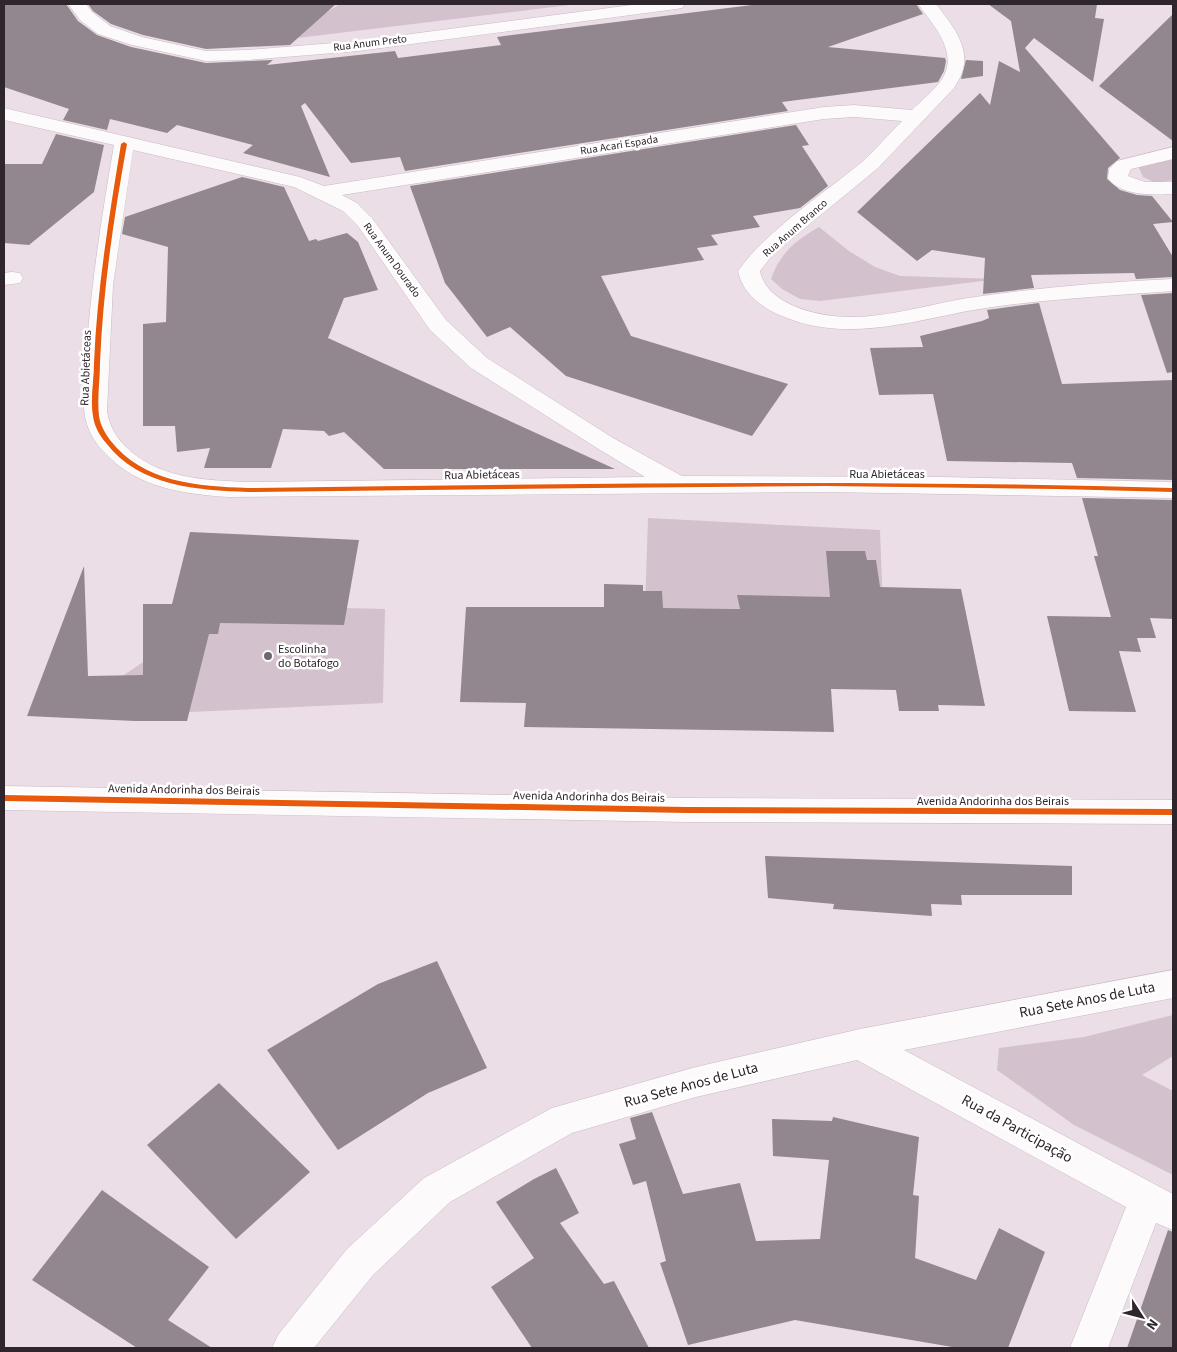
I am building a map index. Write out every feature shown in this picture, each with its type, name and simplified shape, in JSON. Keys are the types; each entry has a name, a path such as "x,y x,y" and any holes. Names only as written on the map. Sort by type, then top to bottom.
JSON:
{"street":[{"name":"Rua Anum Preto","path":"77,4 86,16 104,30 138,41 206,56 248,55 358,46 676,4"},
{"name":"Rua Anum Branco","path":"927,4 947,33 954,47 957,61 955,71 948,84 871,164 766,250 749,271 753,285 767,299 790,311 814,319 846,323 876,322 968,305 1085,290 1173,284"},
{"name":"Rua Acari Espada","path":"322,192 824,113 854,112 916,116"},
{"name":"Rua Anum Dourado","path":"4,114 124,144 300,183 350,207 365,222 438,325 479,363 605,443 676,484"},
{"name":"Rua Abietáceas","path":"124,144 112,211 97,336 96,416 108,442 126,460 150,476 194,488 248,490 676,484 1079,487 1173,490"},
{"path":"1173,153 1124,165 1118,169 1118,178 1137,187 1173,188"},
{"name":"Avenida Andorinha dos Beirais","path":"4,798 696,810 1173,812"},
{"name":"Rua Sete Anos de Luta","path":"291,1348 360,1262 437,1190 564,1119 696,1082 860,1044 1173,984"},
{"name":"Rua da Participação","path":"860,1044 1160,1206"},
{"path":"1089,1348 1160,1206"}],"shaded area":[{"path":"340,4 578,4 281,40"},
{"path":"1173,156 1173,180 1156,183 1143,177 1139,168 1146,161"},
{"path":"819,227 849,251 875,267 900,276 999,279 820,301 800,299 782,289 771,279 779,262 790,248"},
{"path":"648,518 880,530 883,610 645,608"},
{"name":"Escolinha do Botafogo","path":"228,605 385,609 383,703 60,718"},
{"path":"1173,1015 1173,1056 1142,1075 1173,1091 1173,1175 1074,1125 997,1070 999,1048 1084,1037"}],"building":[{"path":"4,4 66,4 78,21 97,35 131,47 206,63 273,60 267,65 395,51 398,58 501,45 497,37 760,4 916,4 923,14 828,47 945,58 946,61 944,71 938,82 782,102 788,111 405,171 400,157 351,163 305,103 301,106 330,177 243,153 253,145 177,125 167,133 110,119 107,130 63,120 69,109 4,87"},
{"path":"88,4 336,4 290,45 206,49 143,35 111,24 93,11"},
{"path":"988,4 1097,4 1095,18 1104,19 1093,82 1034,38 1025,48 1120,158 1108,168 1107,179 1120,190 1137,195 1152,196 1173,222 1153,224 1173,257 1173,277 1136,279 1134,273 1031,275 1034,288 983,294 985,258 932,250 917,261 857,212 980,93 990,105 999,61 1020,72 1011,21"},
{"path":"1173,14 1173,141 1099,86"},
{"path":"966,60 983,61 983,76 961,79"},
{"path":"796,125 809,145 802,146 828,186 800,208 753,216 760,227 711,235 718,245 697,248 704,260 601,276 631,336 788,384 752,436 566,376 510,327 487,337 445,283 410,186"},
{"path":"56,134 104,145 94,192 29,245 4,243 4,164 42,164"},
{"path":"242,177 284,187 309,241 316,239 318,241 347,233 358,242 378,290 344,298 328,338 615,469 384,469 344,432 329,436 324,431 283,429 271,468 204,468 210,448 177,452 175,426 143,426 143,324 166,322 168,247 122,234 125,217"},
{"path":"1173,293 1173,372 1167,373 1141,295"},
{"path":"1039,303 1062,384 1173,380 1173,480 1077,478 1072,463 947,461 933,394 879,395 870,348 923,347 920,336 982,321 989,318 987,310"},
{"path":"1082,498 1173,500 1173,619 1150,618 1156,638 1137,638 1141,652 1119,651 1136,712 1069,711 1047,616 1111,617 1094,556 1098,556"},
{"path":"190,532 359,540 344,625 220,623 218,634 209,634 187,721 135,721 27,716 84,566 88,676 143,675 143,604 172,604"},
{"path":"826,551 865,551 867,560 876,560 880,587 961,589 985,706 938,705 939,711 899,711 896,690 831,689 834,732 524,727 526,703 460,702 466,607 604,607 604,584 643,585 643,591 662,591 663,608 740,609 737,595 830,597"},
{"path":"765,856 1072,866 1072,895 961,895 962,905 931,904 932,916 833,909 834,904 768,898"},
{"path":"437,961 487,1068 428,1093 338,1150 267,1050 378,984"},
{"path":"219,1083 310,1172 236,1239 147,1145"},
{"path":"652,1112 683,1194 740,1183 756,1241 820,1239 829,1160 773,1156 772,1119 832,1121 833,1117 919,1137 913,1195 919,1196 915,1258 976,1280 999,1228 1045,1252 1008,1348 958,1348 795,1320 688,1345 660,1263 666,1261 646,1181 633,1185 619,1144 636,1139 630,1118"},
{"path":"556,1168 579,1213 560,1223 604,1284 614,1281 649,1348 532,1348 491,1287 534,1258 496,1202"},
{"path":"102,1190 209,1267 168,1320 212,1348 137,1348 32,1280"},
{"path":"1168,1230 1173,1232 1173,1348 1127,1348"}],"cycle path":[{"path":"124,144 103,285 95,411 99,426 109,443 123,458 138,469 154,477 191,486 248,490 826,484 1173,490"},
{"path":"4,798 687,810 1173,812"}],"place":[{"name":"Escolinha do Botafogo","path":"268,656"}]}
